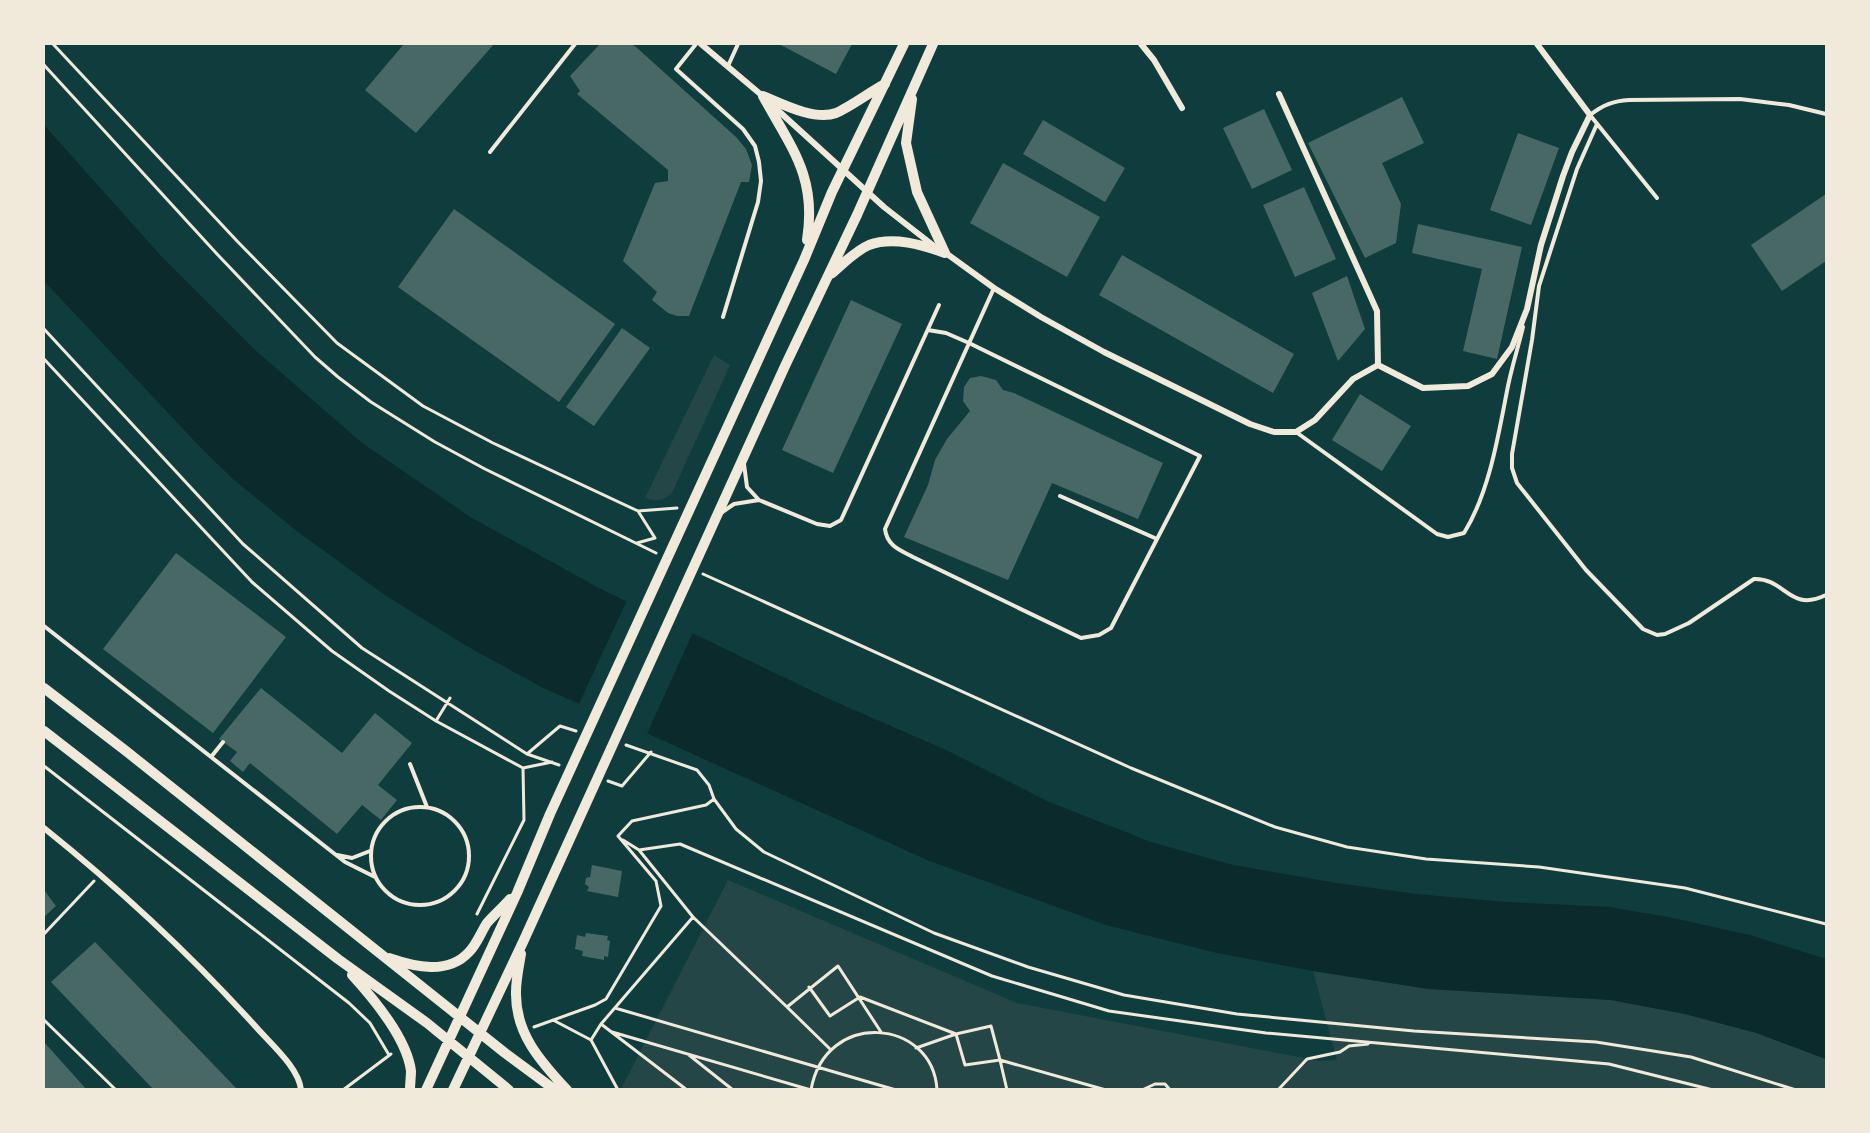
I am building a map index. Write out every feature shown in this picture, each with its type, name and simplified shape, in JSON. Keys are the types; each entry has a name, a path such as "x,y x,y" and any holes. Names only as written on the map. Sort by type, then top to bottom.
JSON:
{"street":[{"path":"701,44 763,96 912,231 994,288 1104,352 1250,424 1274,432 1296,432 1315,420 1353,379 1378,365"},
{"path":"426,1089 804,260 843,168 904,44"},
{"path":"453,1089 523,942 933,44"},
{"path":"1141,44 1154,60 1182,108"},
{"path":"1378,365 1423,388 1468,386 1492,374 1512,347 1527,309 1541,245 1563,176 1590,116 1537,44"},
{"path":"916,79 906,143 917,192 945,253"},
{"path":"763,96 792,109 815,114 835,113 885,84"},
{"path":"1279,94 1377,311 1378,365"},
{"path":"763,96 800,162 807,183 810,216 804,260"},
{"path":"828,276 856,253 870,245 898,242 925,246 945,253"},
{"path":"44,688 382,956 555,1089"},
{"path":"44,731 510,1089"},
{"path":"44,828 100,874 180,947 233,1001 296,1074 301,1089"},
{"path":"382,956 415,967 431,968 454,963 469,952 489,921 517,893"},
{"path":"523,942 515,990 517,1011 527,1042 551,1073 567,1089"},
{"path":"338,959 369,994 405,1048 411,1070 410,1089"}],"lane":[{"path":"490,152 575,44"},
{"path":"696,44 676,69 749,136 757,152 761,173 758,202 723,317"},
{"path":"728,66 738,44"},
{"path":"1657,198 1590,116 1600,108 1614,101 1629,100 1740,99 1789,105 1827,114"},
{"path":"1597,124 1577,169 1539,286 1512,454 1512,468 1518,483 1586,570 1643,629 1657,635 1665,634 1689,623 1754,579 1762,578 1771,581 1796,599 1813,600 1827,595"},
{"path":"928,330 946,333 969,344 1200,456 1111,628 1099,635 1081,638 892,546 886,538 885,529 969,344 994,288"},
{"path":"743,456 747,487 759,500 817,524 830,526 841,520 939,305"},
{"path":"1296,432 1437,534 1448,537 1464,533 1476,514 1496,449 1527,309"},
{"path":"1060,496 1157,539"},
{"path":"716,517 734,504 759,500"},
{"path":"44,626 345,862 375,877"},
{"path":"211,757 223,742"},
{"path":"410,764 427,807"},
{"path":"411,807 427,807 453,820 462,831 468,844 470,859 460,886 449,896 436,903 422,906 394,899 383,890 375,877 370,851 374,837 383,823 395,813 411,807"},
{"path":"336,855 352,858 370,851"}],"path":[{"path":"53,44 237,241 337,343 423,406 493,443 638,511 690,507"},
{"path":"44,65 217,254 315,357 338,377 371,402 435,442 657,554"},
{"path":"44,329 243,544 362,648 527,754 560,726 582,733"},
{"path":"44,359 252,582 332,651 389,692 436,721 523,768 552,762"},
{"path":"635,544 655,538 638,511"},
{"path":"700,573 1131,768 1275,827 1347,847 1416,857 1539,867 1685,888 1827,924"},
{"path":"436,721 450,698"},
{"path":"617,743 651,752 697,770 709,785 714,799 736,830 764,852 934,933 1028,968 1124,995 1237,1014 1402,1030 1596,1041 1691,1057 1796,1089"},
{"path":"44,766 349,1003 370,1023 390,1054 343,1089"},
{"path":"473,920 524,820 523,768"},
{"path":"618,836 632,821 706,805 714,799"},
{"path":"618,836 639,850 693,917 830,1049"},
{"path":"534,1027 596,1005 606,999 661,906 656,881 618,836"},
{"path":"639,850 680,844 992,976 1109,1011 1266,1033 1609,1064 1713,1089"},
{"path":"44,934 100,874"},
{"path":"591,1040 601,1024 693,917"},
{"path":"787,1007 809,987 838,966 881,1032"},
{"path":"809,987 830,1016 860,997"},
{"path":"860,997 956,1034"},
{"path":"615,1008 896,1089"},
{"path":"44,1020 116,1089"},
{"path":"553,1020 591,1040 618,1089"},
{"path":"601,1024 687,1089"},
{"path":"916,1048 956,1034 991,1026 1007,1089"},
{"path":"612,1032 811,1089 817,1066 830,1049 845,1038 863,1032 881,1032 900,1037 916,1048 929,1063 937,1089"},
{"path":"956,1034 965,1065 1000,1060 1106,1089"},
{"path":"1278,1089 1307,1059 1340,1052 1349,1046 1375,1043"},
{"path":"687,1054 733,1089"},
{"path":"1142,1089 1155,1084 1165,1084 1170,1089"}],"shaded area":[{"path":"44,125 162,257 254,349 362,443 472,518 599,588 829,699 946,750 1047,801 1151,842 1233,865 1337,883 1416,894 1507,902 1610,907 1750,935 1826,959 1826,1059 1757,1033 1685,1014 1611,1000 1429,989 1217,953 1106,925 927,860 543,688 463,644 385,595 298,532 233,479 44,281"},
{"path":"714,355 730,365 673,491 660,500 645,498"},
{"path":"728,880 1017,1003 1319,1061 1337,1060 1313,971 1429,989 1611,1000 1685,1014 1756,1033 1826,1059 1826,1090 625,1090 622,1087"}],"pier":[{"path":"628,598 694,630 646,736 578,706"}],"building":[{"path":"404,44 494,44 416,133 365,90"},
{"path":"600,44 631,44 636,47 736,137 746,149 752,165 749,182 741,182 689,316 668,313 652,300 657,292 623,261 655,183 668,181 668,170 577,94 580,91 570,76"},
{"path":"779,44 852,44 836,74"},
{"path":"1402,97 1424,143 1382,163 1401,204 1396,243 1365,258 1308,143"},
{"path":"1264,109 1292,170 1252,189 1223,128"},
{"path":"1043,120 1125,168 1105,202 1023,154"},
{"path":"1518,133 1559,148 1531,225 1490,210"},
{"path":"1003,163 1100,217 1067,277 970,223"},
{"path":"1304,187 1336,259 1295,277 1263,205"},
{"path":"1826,194 1826,261 1782,291 1751,245"},
{"path":"454,209 615,324 559,402 398,287"},
{"path":"1418,224 1522,247 1497,359 1463,351 1482,269 1412,253"},
{"path":"1122,255 1294,354 1273,393 1099,295"},
{"path":"1347,276 1365,329 1338,361 1312,293"},
{"path":"851,300 902,324 833,473 782,450"},
{"path":"622,328 650,348 594,426 566,407"},
{"path":"981,376 996,380 1003,390 1014,393 1163,463 1138,519 1052,483 1008,580 904,537 928,485 935,460 947,439 970,411 963,401 964,387 970,378"},
{"path":"1360,394 1411,426 1382,471 1332,440"},
{"path":"176,553 286,637 213,733 103,649"},
{"path":"261,688 342,753 375,713 412,743 378,785 397,800 381,820 362,805 337,834 250,763 243,772 230,761 237,752 219,739"},
{"path":"592,865 622,871 618,897 587,891 589,887 585,884 586,878 590,877"},
{"path":"44,890 56,906 44,917"},
{"path":"586,933 608,936 607,940 610,941 608,957 604,956 604,960 582,956 583,951 575,949 577,935 585,937"},
{"path":"95,942 238,1090 154,1090 51,982"},
{"path":"44,1042 87,1090 44,1090"}]}
